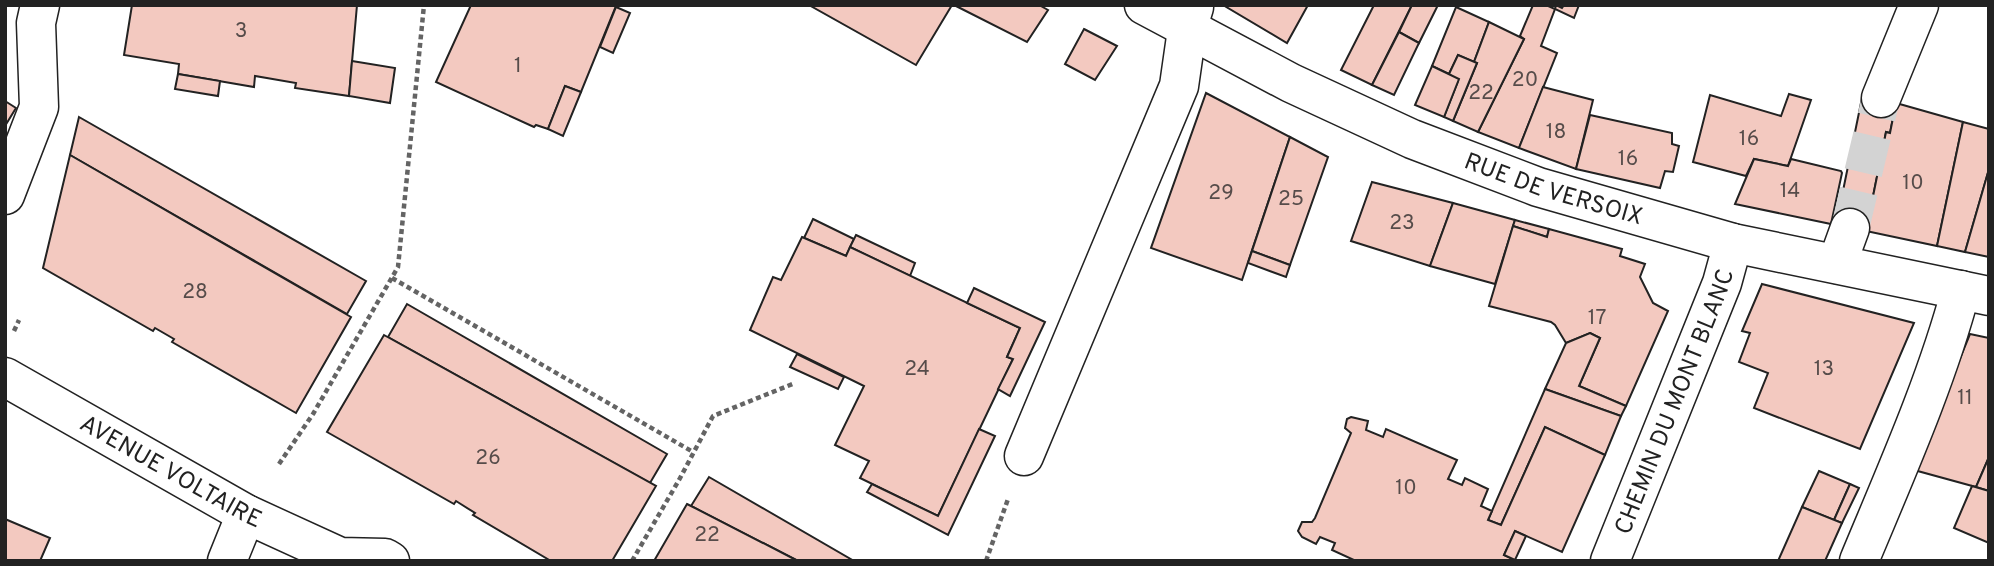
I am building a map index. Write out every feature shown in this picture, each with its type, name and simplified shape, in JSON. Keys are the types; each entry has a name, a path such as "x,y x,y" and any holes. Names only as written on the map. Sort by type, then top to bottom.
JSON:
{"street":[{"path":"5,195 40,107 36,23 40,5"},
{"name":"RUE DE VERSOIX","path":"1144,5 1191,18 1291,83 1412,139 1538,187 1733,243 1975,293"},
{"path":"1881,98 1919,5"},
{"path":"1024,456 1179,86 1191,18"},
{"path":"1836,264 1850,228"},
{"name":"CHEMIN DU MONT BLANC","path":"1610,561 1722,283 1733,243"},
{"path":"1859,561 1897,470 1951,326 1975,293"},
{"name":"AVENUE VOLTAIRE","path":"5,377 246,514 340,559 385,558 390,561"},
{"path":"227,561 246,514"}],"path":[{"path":"279,464 313,414 398,267 424,5"},
{"path":"392,278 693,452"},
{"path":"632,561 713,416 795,383"},
{"path":"986,561 1024,456"}],"building":[{"path":"132,5 357,5 349,96 295,88 296,83 255,76 254,87 178,74 179,64 124,55"},
{"path":"471,5 616,6 581,92 565,86 548,129 536,125 534,127 436,82"},
{"path":"809,5 952,5 916,65"},
{"path":"954,5 1039,5 1048,10 1027,42"},
{"path":"1223,5 1308,5 1287,43"},
{"path":"1374,5 1412,5 1372,85 1341,70"},
{"path":"1412,5 1438,5 1419,43 1399,32"},
{"path":"1533,5 1546,5 1555,9 1541,46 1557,53 1519,148 1478,132 1524,39 1520,36"},
{"path":"1556,5 1562,8 1564,5 1579,5 1574,18 1555,9"},
{"path":"616,7 630,13 613,53 600,47"},
{"path":"1456,7 1489,22 1474,62 1458,55 1449,74 1432,66"},
{"path":"1489,22 1524,39 1478,132 1453,121 1477,63 1474,62"},
{"path":"1084,29 1117,46 1095,80 1065,64"},
{"path":"1399,32 1419,43 1394,95 1372,85"},
{"path":"1458,55 1477,63 1453,121 1444,117 1458,81 1449,74"},
{"path":"352,61 395,68 390,103 349,96"},
{"path":"1432,66 1459,79 1444,117 1415,105"},
{"path":"178,74 220,81 218,96 175,89"},
{"path":"565,86 581,92 563,136 548,129"},
{"path":"1543,87 1593,100 1576,169 1519,148"},
{"path":"1206,93 1290,137 1242,280 1151,248"},
{"path":"1863,93 1896,103 1890,133 1886,132 1866,231 1836,225"},
{"path":"1789,94 1811,100 1788,166 1754,159 1746,176 1693,162 1710,95 1781,116"},
{"path":"5,101 16,108 5,126"},
{"path":"1896,103 1963,122 1937,246 1866,231 1886,132 1890,133"},
{"path":"1590,115 1672,133 1672,144 1679,146 1673,172 1665,171 1660,188 1576,169"},
{"path":"79,117 366,281 347,314 70,155"},
{"path":"1963,122 1989,129 1989,169 1965,252 1937,246"},
{"path":"1290,137 1328,157 1290,265 1252,251"},
{"path":"70,155 351,317 296,413 172,342 174,339 155,328 153,331 43,268"},
{"path":"1754,159 1788,166 1791,159 1841,171 1831,224 1735,204"},
{"path":"1989,169 1989,257 1965,252"},
{"path":"1372,182 1453,203 1430,266 1351,241"},
{"path":"1453,203 1515,220 1495,284 1430,266"},
{"path":"813,219 854,239 846,256 804,238"},
{"path":"1515,220 1549,229 1547,237 1513,226"},
{"path":"1513,226 1547,237 1549,229 1622,249 1620,256 1645,264 1640,277 1653,303 1668,311 1626,406 1579,386 1600,338 1590,333 1566,343 1551,322 1489,306"},
{"path":"856,235 915,263 910,276 850,247"},
{"path":"802,237 846,256 850,247 1020,328 1007,357 1013,359 938,516 860,478 869,461 835,445 864,386 750,330 773,277 781,280"},
{"path":"1252,251 1290,265 1286,277 1248,263"},
{"path":"1762,284 1914,323 1860,449 1754,408 1768,373 1739,362 1750,333 1742,331"},
{"path":"974,288 1045,322 1010,396 998,389 1013,359 1007,357 1020,328 967,303"},
{"path":"407,304 667,454 650,483 388,337"},
{"path":"1590,333 1600,338 1579,386 1626,406 1621,416 1545,389 1566,343"},
{"path":"1970,334 1989,338 1989,457 1976,487 1914,470"},
{"path":"384,335 656,486 612,561 551,561 473,515 475,513 456,501 454,504 327,432"},
{"path":"797,354 844,377 838,389 790,367"},
{"path":"1545,389 1621,416 1605,455 1545,427 1501,525 1488,520"},
{"path":"1351,417 1368,421 1366,430 1383,437 1386,429 1457,460 1448,479 1462,485 1465,478 1488,489 1481,506 1492,511 1488,520 1501,525 1545,427 1605,455 1562,552 1515,531 1504,555 1517,561 1356,561 1332,550 1335,543 1320,537 1316,544 1302,537 1298,531 1302,522 1312,522 1315,518 1351,433 1345,428 1347,419"},
{"path":"979,429 995,436 948,535 867,492 872,484 938,516"},
{"path":"1989,457 1989,491 1976,487"},
{"path":"1819,471 1850,484 1834,520 1802,507"},
{"path":"709,477 854,561 798,561 691,506"},
{"path":"1850,484 1859,488 1842,523 1834,520"},
{"path":"1972,486 1989,491 1989,543 1954,528"},
{"path":"687,504 691,506 798,561 654,561"},
{"path":"1802,507 1842,523 1825,561 1778,561"},
{"path":"5,519 50,538 40,561 5,561"},
{"path":"1515,531 1526,536 1515,560 1504,555"}],"tunnel":[{"path":"1850,228 1881,98"}]}
